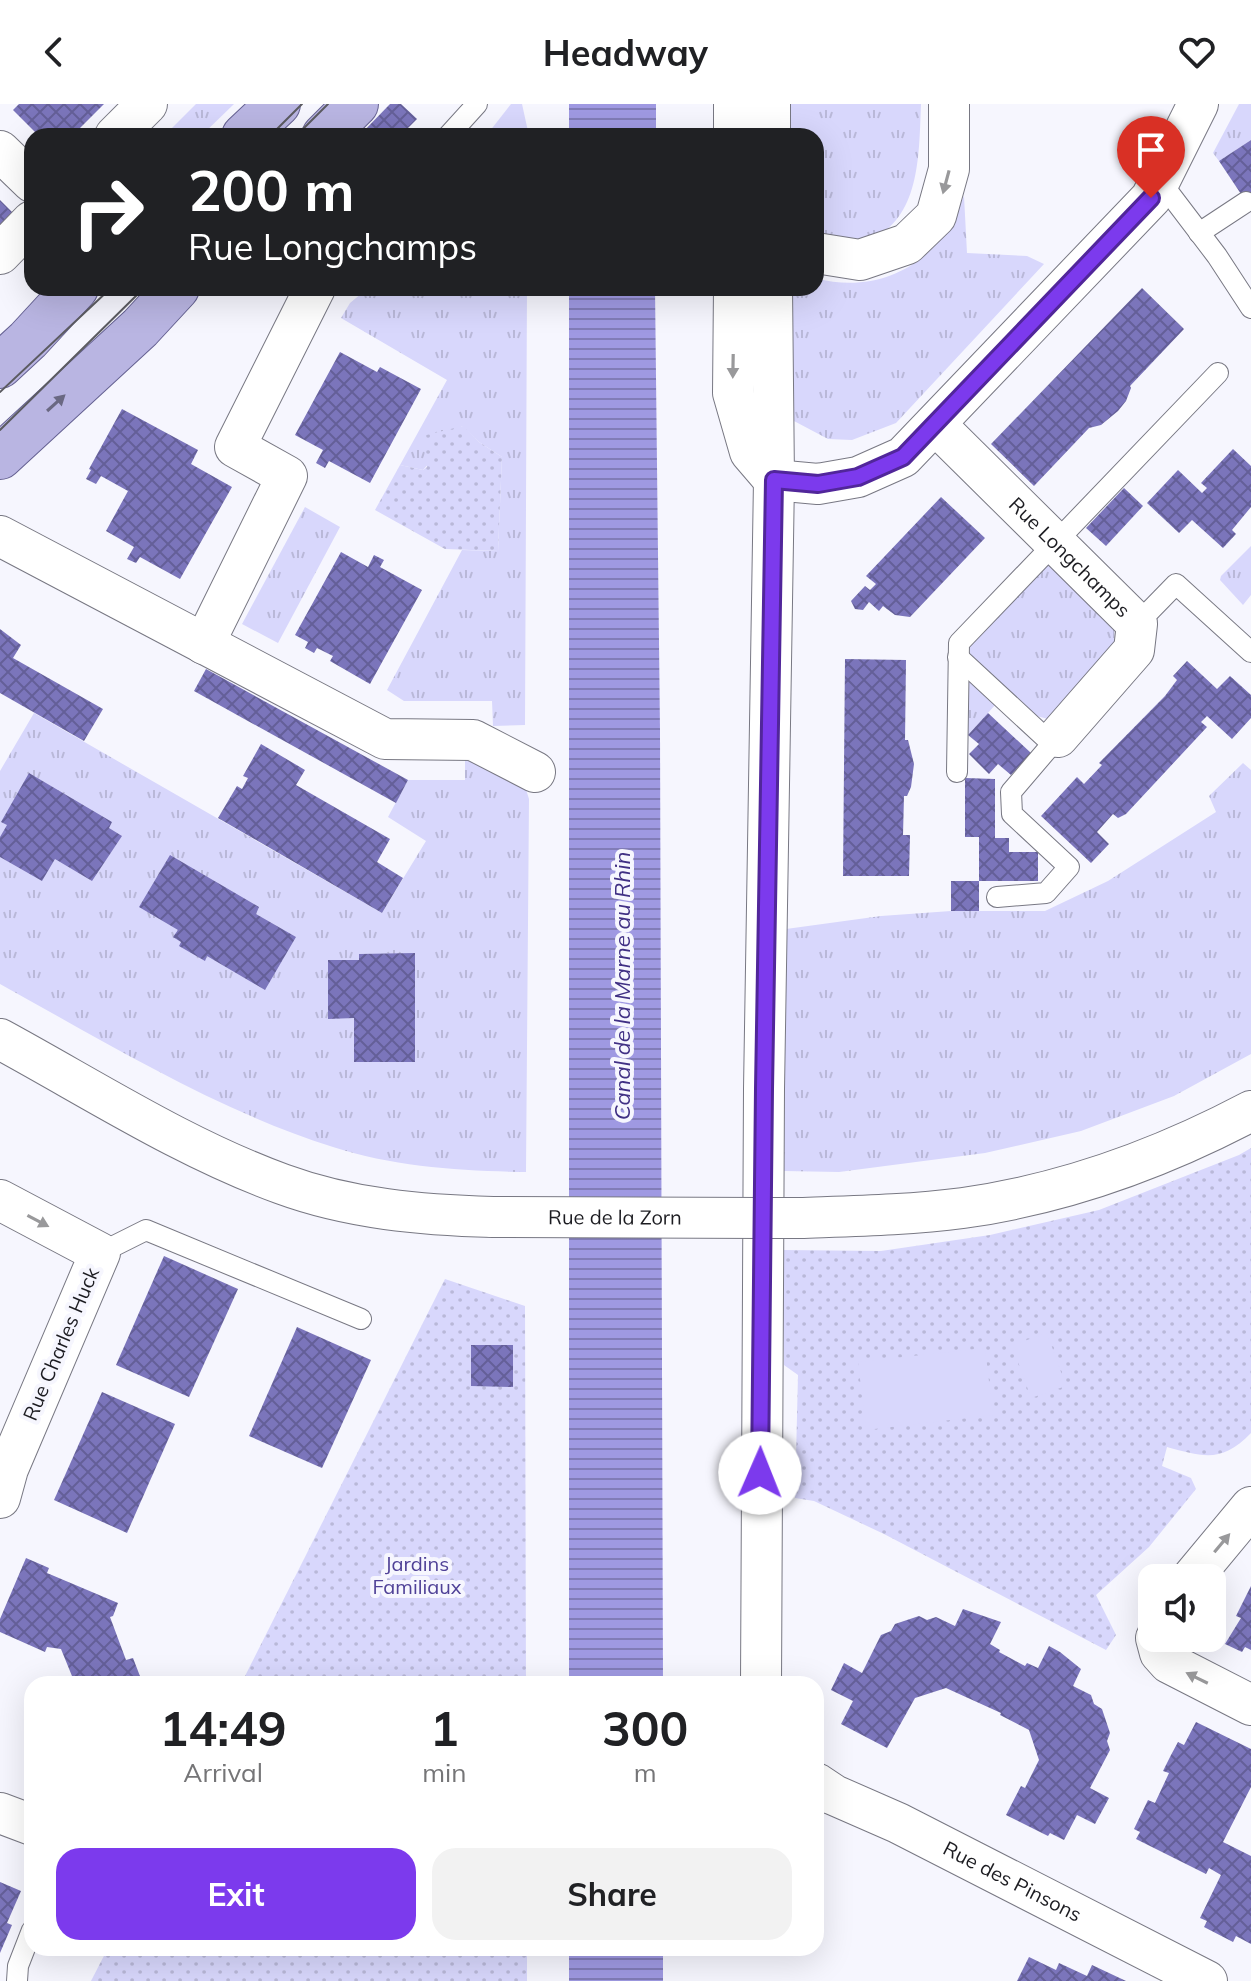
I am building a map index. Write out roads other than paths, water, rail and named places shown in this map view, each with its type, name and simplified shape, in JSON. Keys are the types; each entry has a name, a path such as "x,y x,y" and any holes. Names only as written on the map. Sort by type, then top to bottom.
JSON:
{"main road":[{"path":"252,128 278,104"},
{"path":"332,128 356,104"},
{"path":"0,366 69,296"},
{"path":"0,457 140,328 170,296"}],"street":[{"path":"123,128 147,104"},
{"path":"734,104 734,128"},
{"path":"770,104 770,128"},
{"path":"824,254 860,260 907,244 936,216 949,169 949,104"},
{"path":"734,296 733,393 750,452 774,480 818,484 858,477 903,457 1156,189 1198,104"},
{"path":"0,151 24,174"},
{"path":"0,254 24,229"},
{"path":"204,644 287,476 235,447 311,296"},
{"path":"761,1676 764,1089 774,480 772,296"},
{"name":"Rue Longchamps","path":"936,425 1137,624 1134,650 1055,741"},
{"path":"0,536 385,739 473,740 535,772"},
{"name":"Rue de la Zorn","path":"0,1039 213,1155 284,1185 351,1204 425,1216 799,1218 885,1216 965,1208 1051,1190 1128,1166 1207,1134 1251,1111"},
{"name":"Rue Charles Huck","path":"0,1200 100,1253 8,1469 0,1496"},
{"path":"1204,1564 1251,1507"},
{"path":"1160,1652 1169,1663 1251,1705"},
{"name":"Rue des Pinsons","path":"824,1788 1207,1981"},
{"path":"0,1813 24,1822"}],"lane":[{"path":"455,128 477,104"},
{"path":"1156,189 1199,233 1251,308"},
{"path":"1199,233 1246,202"},
{"path":"957,772 959,643 1218,373"},
{"path":"1137,624 1176,584 1251,652"},
{"path":"958,657 1055,741 1011,792 1012,814 1069,867 1046,893 997,897"},
{"path":"100,1253 146,1230 361,1319"},
{"path":"17,1981 24,1951"}],"water":[{"path":"569,104 656,104 656,128 569,128"},
{"name":"Canal de la Marne au Rhin","path":"569,296 655,296 660,731 663,1676 569,1676"},
{"path":"569,1956 663,1956 663,1981 569,1981"}],"tram line":[{"path":"278,128 302,104"},
{"path":"304,128 328,104"},
{"path":"0,392 102,296"},
{"path":"0,430 136,296"}],"park label":[{"name":"Jardins Familiaux","path":"417,1576"}]}
